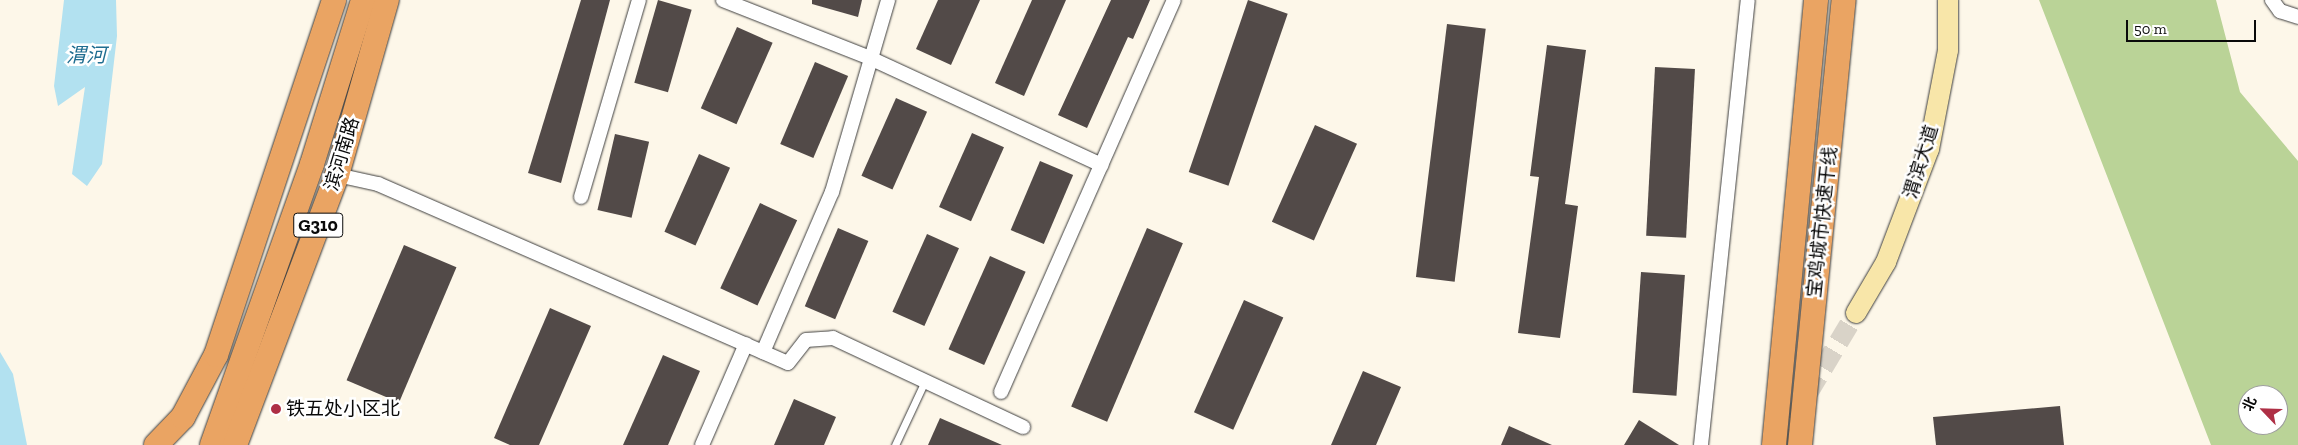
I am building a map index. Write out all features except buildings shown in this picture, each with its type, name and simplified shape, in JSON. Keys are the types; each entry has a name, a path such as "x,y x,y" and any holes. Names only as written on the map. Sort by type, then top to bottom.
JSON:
{"highway":[{"path":"156,445 183,417 216,355 334,0"},
{"name":"滨河南路","path":"212,445 312,164 363,0"},
{"name":"滨河南路","path":"234,445 337,175 387,0"},
{"name":"宝鸡城市快速干线","path":"1774,445 1816,0"},
{"name":"宝鸡城市快速干线","path":"1800,445 1844,0"}],"main road":[{"name":"渭滨大道","path":"1856,313 1886,262 1929,149 1948,50 1948,0"}],"street":[{"path":"581,197 639,0"},
{"path":"722,0 870,58 1102,165"},
{"path":"763,352 832,192 888,0"},
{"path":"1001,392 1174,0"},
{"path":"2272,0 2280,11 2298,17"},
{"path":"1701,445 1746,1"},
{"path":"337,175 378,184 788,363 806,340 833,338 1023,427"},
{"path":"702,445 746,344"}],"lane":[{"path":"895,445 925,381"}],"green space":[{"path":"2039,0 2216,0 2240,92 2298,161 2298,445 2211,445"}],"water":[{"name":"渭河","path":"64,0 116,0 117,36 102,164 87,186 72,174 85,87 58,106 54,86"},
{"path":"0,352 13,374 27,445 0,445"}],"tunnel":[{"path":"1777,445 1856,313"}],"place":[{"name":"铁五处小区北","path":"276,409"}]}
